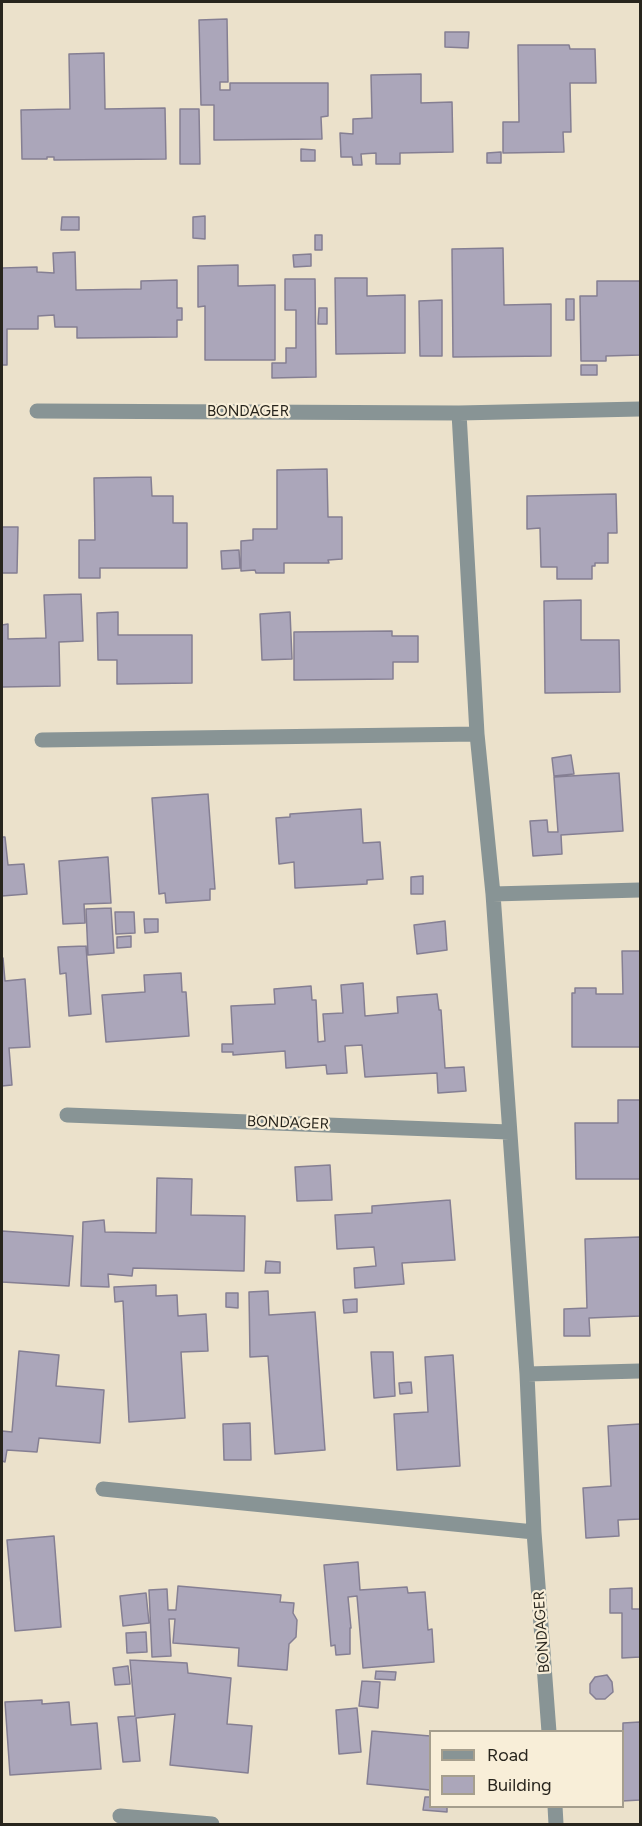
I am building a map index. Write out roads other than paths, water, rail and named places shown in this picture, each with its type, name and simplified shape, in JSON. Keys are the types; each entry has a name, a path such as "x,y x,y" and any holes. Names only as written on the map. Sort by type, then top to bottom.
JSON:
{"street":[{"name":"BONDAGER","path":"37,411 459,413 640,409"},
{"name":"BONDAGER","path":"459,413 477,734 493,894 527,1374 534,1532 549,1730"},
{"path":"42,740 477,734"},
{"path":"493,894 640,890"},
{"name":"BONDAGER","path":"67,1115 509,1132"},
{"path":"527,1374 640,1371"},
{"path":"103,1490 534,1532"},
{"path":"555,1808 556,1824"},
{"path":"120,1816 212,1824"}]}
